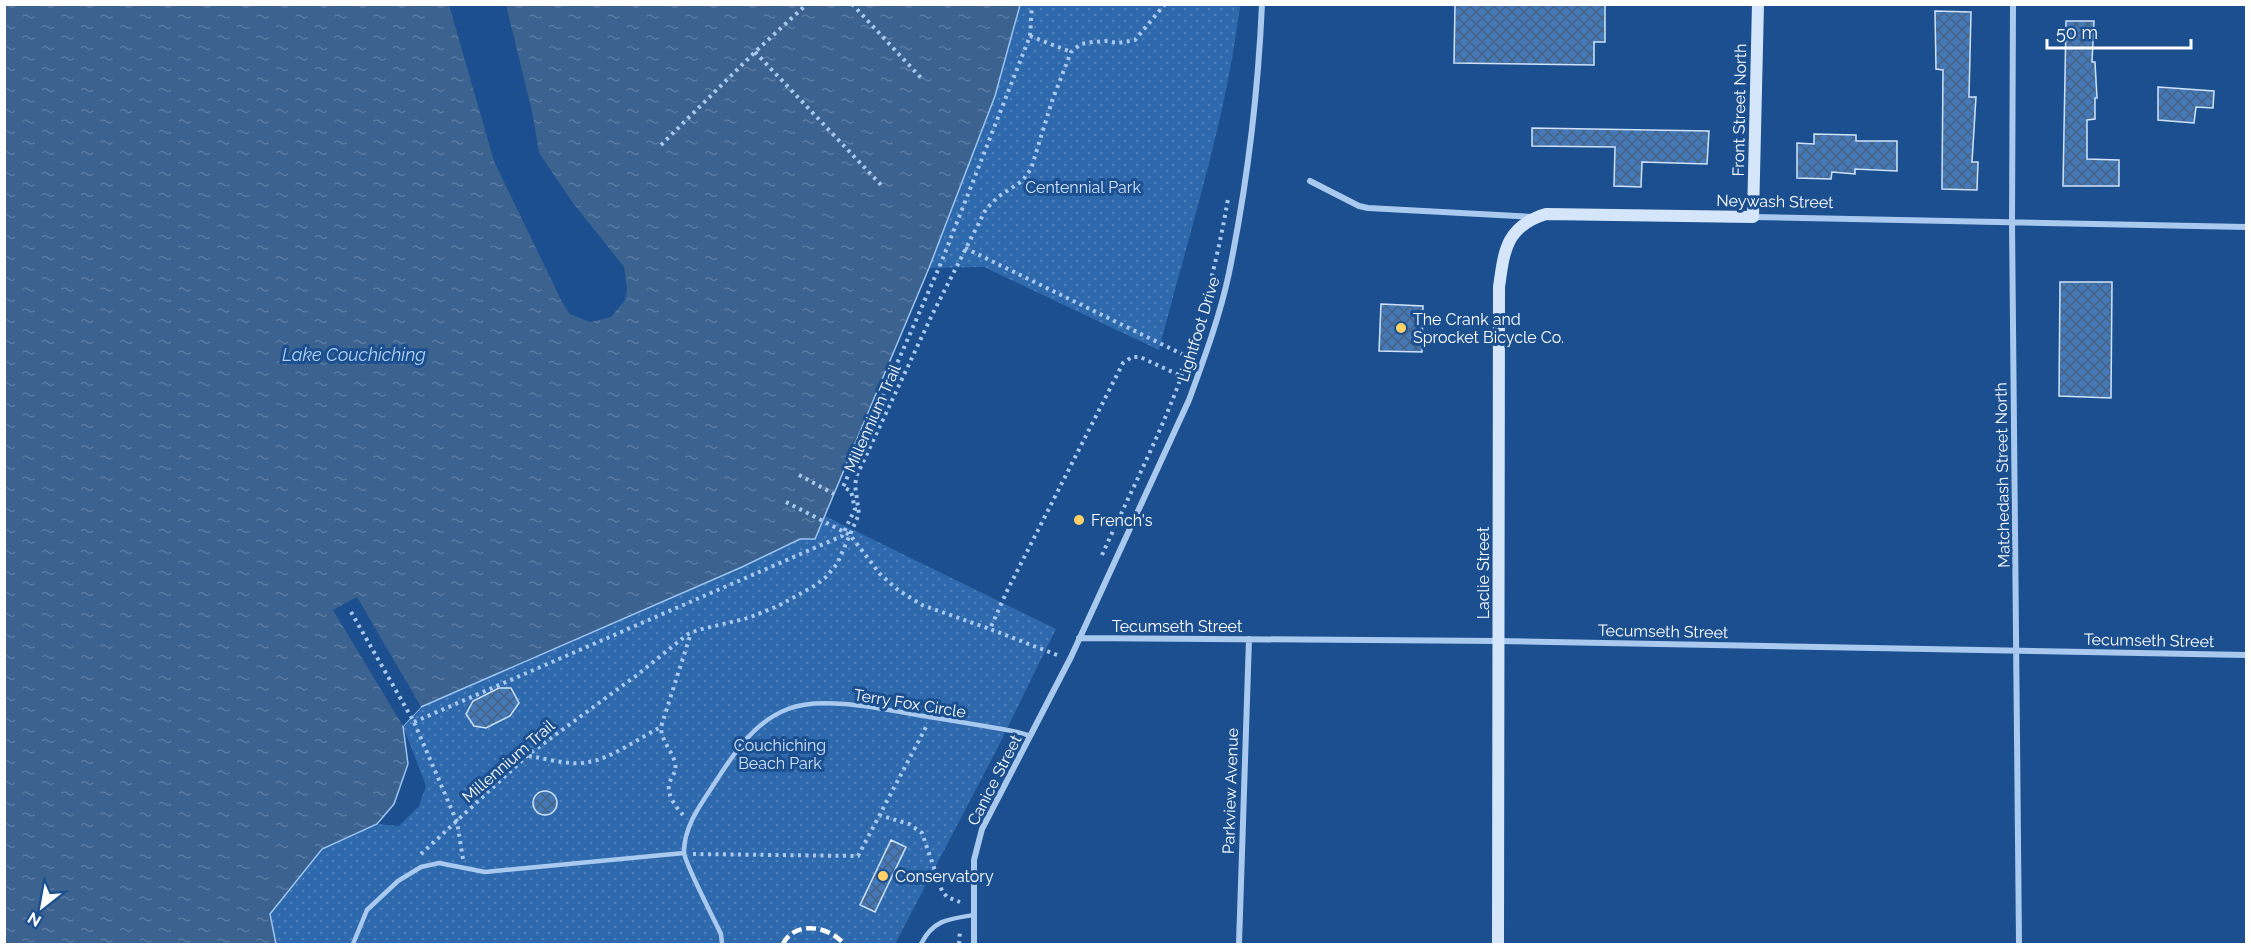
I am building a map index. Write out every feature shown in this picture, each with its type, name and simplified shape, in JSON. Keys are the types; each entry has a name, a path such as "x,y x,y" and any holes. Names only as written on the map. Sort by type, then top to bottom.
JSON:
{"main road":[{"name":"Front Street North","path":"1753,217 1758,4"},
{"name":"Neywash Street","path":"1537,217 1555,214 1753,217"},
{"name":"Laclie Street","path":"1498,945 1499,287 1505,249 1512,236 1522,225 1537,217"}],"street":[{"name":"Lightfoot Drive","path":"1079,638 1190,400 1217,315 1228,274 1246,171 1259,62 1262,4"},
{"name":"Matchedash Street North","path":"2013,4 2012,222 2019,945"},
{"name":"Neywash Street","path":"1310,181 1359,206 1368,208 1537,217"},
{"name":"Neywash Street","path":"1753,217 2247,227"},
{"name":"Tecumseth Street","path":"1079,638 1499,641 2247,655"},
{"name":"Canice Street","path":"975,945 974,860 979,838 1079,638"},
{"name":"Parkview Avenue","path":"1239,945 1249,639"}],"lane":[{"name":"Terry Fox Circle","path":"684,854 691,824 721,774 747,737 769,718 790,707 819,704 858,705 1031,736"},
{"path":"353,945 367,910 398,881 421,867 440,863 485,872 684,854 721,934 722,945"},
{"path":"921,945 931,928 960,917 974,915"}],"path":[{"path":"661,145 807,4"},
{"path":"852,4 923,80"},
{"path":"414,722 842,536 855,509 851,491 843,487 941,263 1030,36 1032,4"},
{"path":"1030,36 1071,52 1081,44 1135,40 1165,4"},
{"path":"755,52 882,187"},
{"name":"Millennium Trail","path":"415,859 528,755 692,633 761,613 816,585 837,564 860,510 855,485 857,476 965,248 986,209 998,197 1022,181 1032,169 1052,101 1071,52"},
{"path":"1098,563 1182,376 1206,300 1228,194"},
{"path":"965,248 1188,357"},
{"path":"990,630 1007,591 1123,363 1132,357 1140,357 1182,376"},
{"path":"799,474 834,494"},
{"path":"786,502 850,536 880,574 898,590 922,605 1057,655"},
{"path":"351,612 414,722 457,822 465,868"},
{"path":"691,824 671,798 669,784 676,767 661,736 661,727 692,633"},
{"path":"1052,664 1059,648"},
{"path":"684,854 858,856 931,717"},
{"path":"528,755 568,763 588,763 661,727"},
{"path":"879,815 909,824 922,833 942,891 947,897 960,899 959,945"}],"green space":[{"name":"Centennial Park","path":"1020,5 1240,5 1234,49 1216,136 1159,350 984,267 929,268 995,96"},
{"name":"Couchiching Beach Park","path":"825,516 1056,629 997,749 895,944 276,944 270,914 322,849 377,824 399,826 419,806 426,786 403,726 421,707 800,539 815,539"}],"water":[{"name":"Lake Couchiching","path":"5,5 1020,5 995,96 929,268 815,539 800,539 742,567 421,707 403,726 408,764 394,804 377,824 322,849 270,914 276,944 5,944"}],"pier":[{"path":"449,5 506,5 533,116 539,153 573,203 624,267 627,288 625,300 611,317 590,322 570,314 562,302 494,161"},
{"path":"357,597 421,707 403,726 333,610"}],"building":[{"path":"1455,4 1605,4 1605,42 1594,42 1594,65 1454,63"},
{"path":"1935,11 1971,12 1969,97 1976,97 1972,162 1978,162 1977,190 1942,189 1943,70 1936,69"},
{"path":"2066,21 2094,21 2092,62 2095,62 2097,98 2095,98 2095,119 2087,120 2087,159 2119,160 2119,186 2063,186"},
{"path":"2158,87 2214,91 2213,108 2196,107 2194,123 2158,120"},
{"path":"1532,128 1709,131 1707,164 1642,162 1641,187 1614,186 1615,147 1532,146"},
{"path":"1814,134 1856,135 1856,141 1897,141 1897,171 1855,169 1855,174 1832,172 1831,179 1797,178 1797,143 1814,144"},
{"path":"2060,282 2112,282 2111,398 2059,396"},
{"name":"The Crank and Sprocket Bicycle Co.","path":"1381,304 1423,306 1422,352 1379,351"},
{"path":"499,688 511,688 519,703 510,716 486,728 474,726 466,714 473,701"},
{"path":"545,791 554,794 557,803 554,812 545,815 536,812 533,803 536,794"},
{"name":"Conservatory","path":"891,840 906,847 875,912 860,905"}],"railway":[{"path":"783,944 795,931 812,928 830,933 844,944"}],"place":[{"name":"The Crank and Sprocket Bicycle Co.","path":"1401,328"},
{"name":"French's","path":"1079,520"},
{"name":"Conservatory","path":"883,876"}]}
